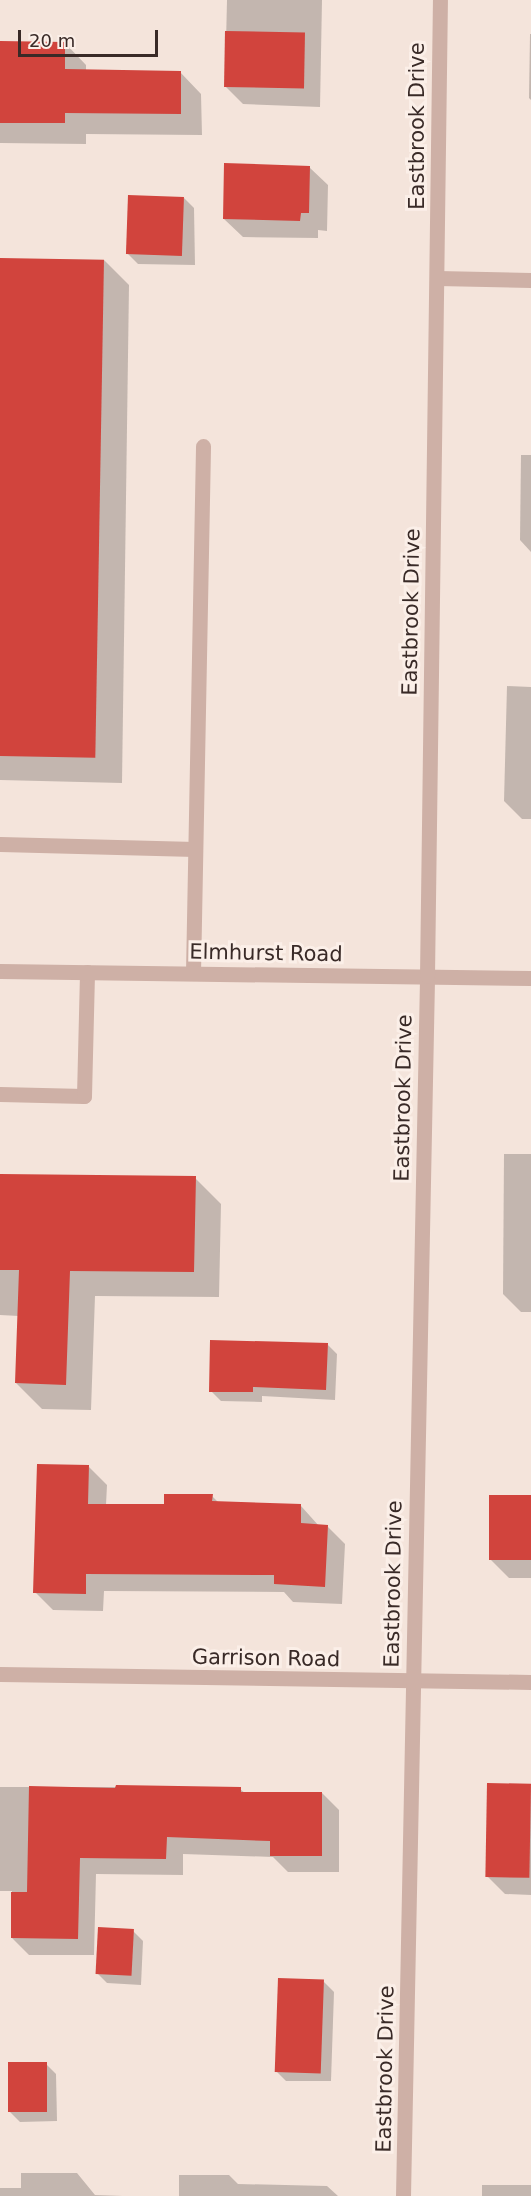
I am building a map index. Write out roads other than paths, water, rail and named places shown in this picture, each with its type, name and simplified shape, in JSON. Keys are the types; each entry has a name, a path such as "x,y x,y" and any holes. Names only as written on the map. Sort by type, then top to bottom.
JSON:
{"street":[{"name":"Eastbrook Drive","path":"403,2196 427,976 440,0"},
{"path":"437,278 531,280"},
{"path":"194,974 203,446"},
{"path":"0,844 195,849"},
{"name":"Elmhurst Road","path":"0,971 531,978"},
{"path":"0,1094 84,1096 87,972"},
{"name":"Garrison Road","path":"0,1674 531,1682"}]}
